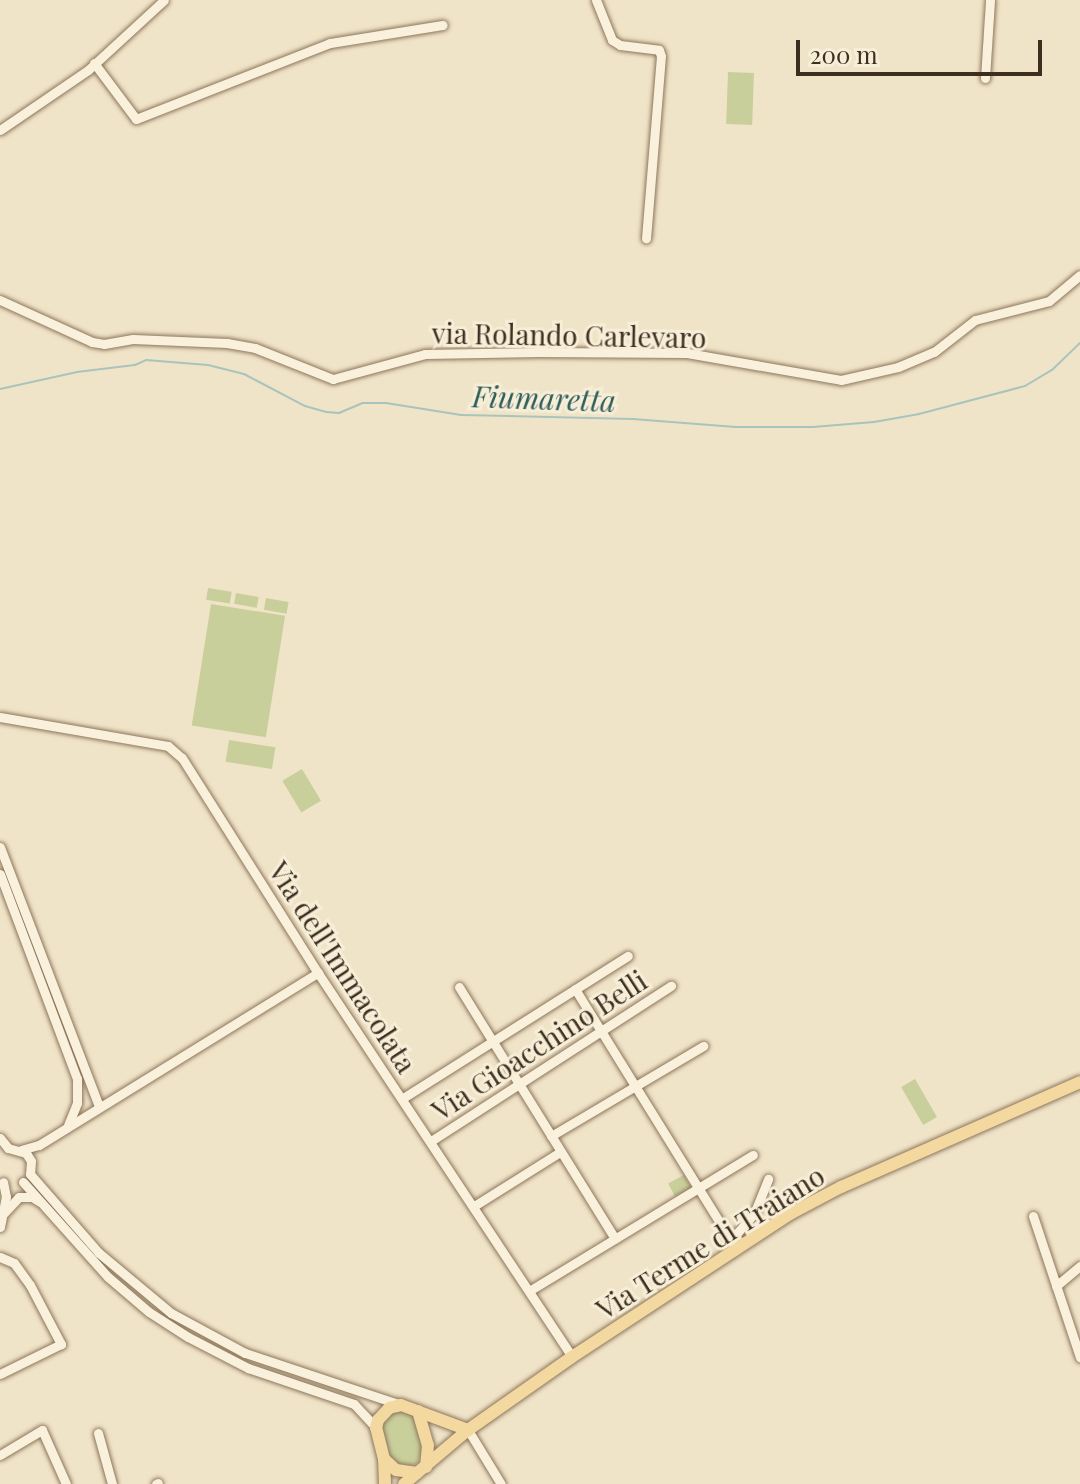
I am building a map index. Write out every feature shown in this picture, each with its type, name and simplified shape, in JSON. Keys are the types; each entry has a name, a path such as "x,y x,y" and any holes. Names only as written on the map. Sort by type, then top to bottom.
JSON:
{"main road":[{"name":"Via Terme di Traiano","path":"404,1484 468,1430 734,1244 821,1196 1080,1082"},
{"path":"385,1484 384,1459 376,1428 382,1413 401,1405 468,1430"},
{"path":"384,1459 396,1470 422,1470 428,1445 418,1411"}],"street":[{"path":"0,130 33,111 94,63 164,0"},
{"path":"596,0 612,40 620,45 659,50 661,56 646,238"},
{"path":"985,78 990,0"},
{"path":"94,63 136,119 330,43 443,25"},
{"name":"via Rolando Carlevaro","path":"0,300 92,342 104,344 133,339 227,343 255,348 333,379 425,354 540,352 687,353 841,380 898,367 934,352 975,320 1049,301 1080,275"},
{"name":"Via dell'Immacolata","path":"0,717 168,746 182,758 318,973 572,1357"},
{"path":"0,847 93,1094 95,1109"},
{"path":"0,874 72,1063 77,1100 68,1125"},
{"path":"403,1098 628,956"},
{"path":"0,1138 4,1150 21,1150 39,1145 318,973"},
{"name":"Via Gioacchino Belli","path":"431,1141 671,986"},
{"path":"459,987 615,1239"},
{"path":"575,989 734,1244"},
{"path":"551,1136 637,1088 703,1046"},
{"path":"77,1100 93,1094"},
{"path":"77,1100 95,1109"},
{"path":"6,1197 22,1180 39,1145"},
{"path":"21,1150 31,1161"},
{"path":"474,1206 560,1152"},
{"path":"529,1291 753,1155"},
{"name":"Via Terme di Traiano","path":"734,1244 754,1214 768,1179"},
{"path":"22,1180 108,1277 149,1312 188,1337 248,1368 354,1404 376,1428"},
{"path":"0,1227 6,1197 2,1181 22,1180 99,1253 171,1313 245,1353 401,1405"},
{"path":"4,1213 19,1197 32,1197 45,1204"},
{"path":"1033,1216 1080,1357"},
{"path":"0,1257 14,1263 30,1285 61,1344 0,1374"},
{"path":"1056,1286 1080,1266"},
{"path":"0,1455 42,1430 66,1484"},
{"path":"468,1430 501,1484"},
{"path":"98,1433 112,1484"}],"green space":[{"path":"728,72 754,73 752,125 726,124"},
{"path":"208,588 232,592 230,604 206,600"},
{"path":"236,593 259,597 257,608 234,604"},
{"path":"266,598 289,602 287,614 264,610"},
{"path":"211,604 285,616 266,737 192,725"},
{"path":"229,740 275,747 272,769 226,762"},
{"path":"302,769 321,801 301,813 282,781"},
{"path":"915,1079 937,1117 923,1125 901,1087"},
{"path":"684,1175 691,1188 675,1197 668,1183"},
{"path":"398,1409 413,1415 419,1423 423,1450 417,1463 407,1467 394,1464 386,1452 382,1426 384,1420"}],"waterway":[{"name":"Fiumaretta","path":"0,389 77,372 135,365 146,360 208,365 244,374 305,406 326,412 339,413 362,403 386,403 461,415 633,419 736,427 813,427 874,422 919,414 1025,386 1052,370 1080,343"}]}
